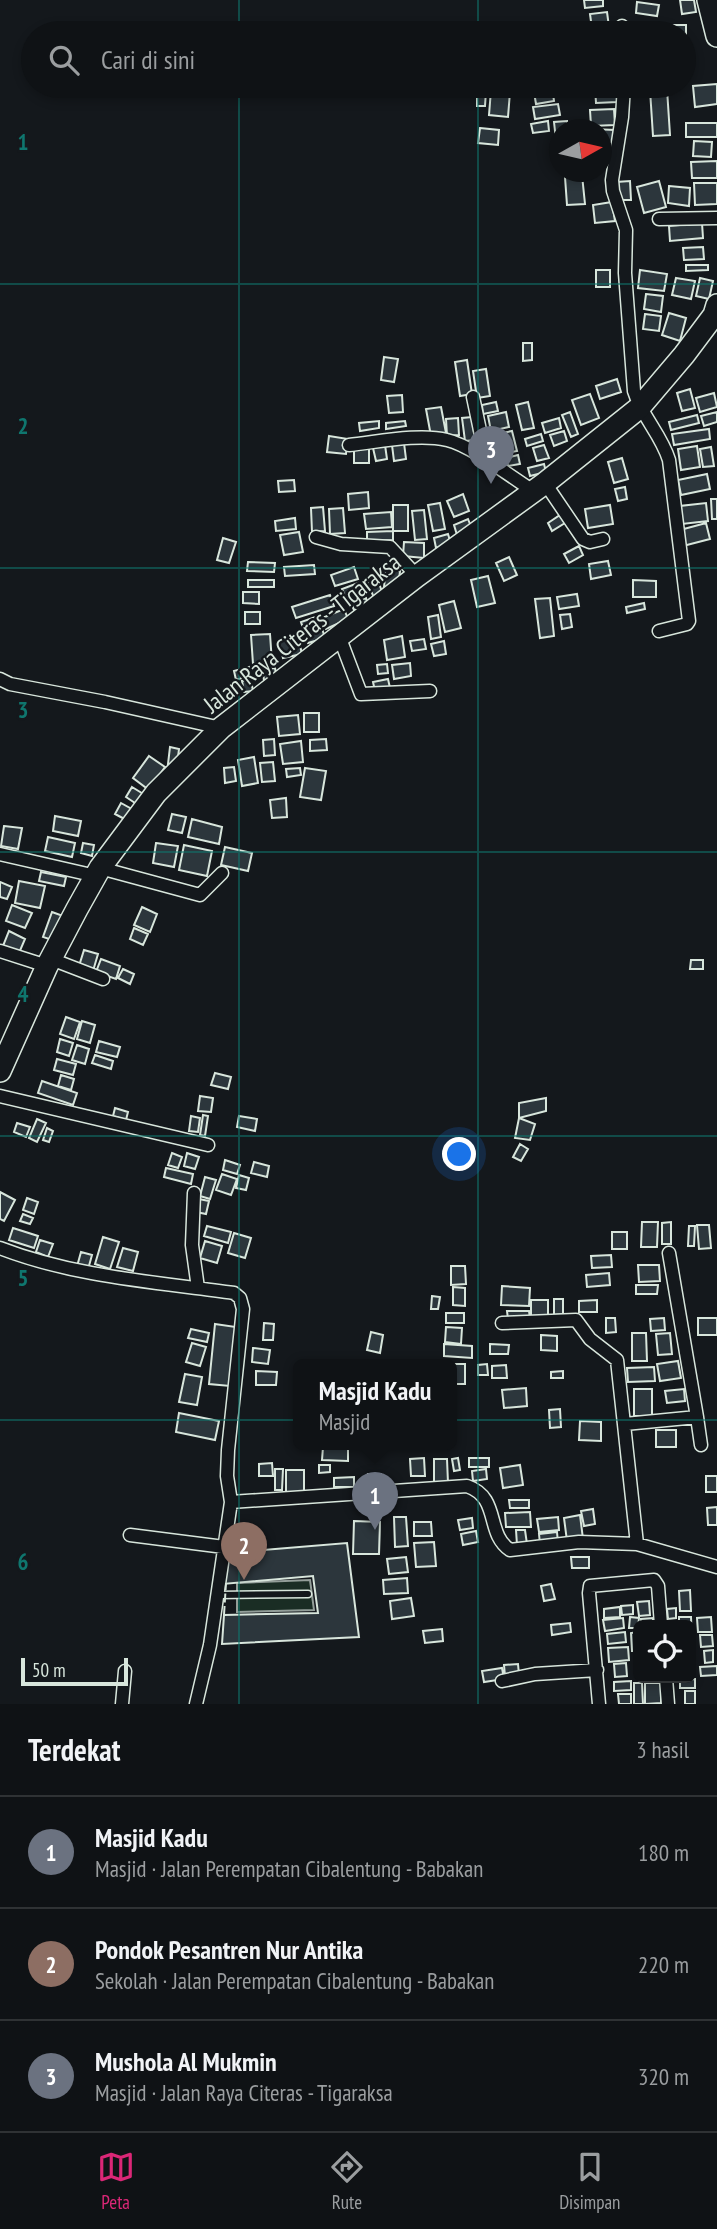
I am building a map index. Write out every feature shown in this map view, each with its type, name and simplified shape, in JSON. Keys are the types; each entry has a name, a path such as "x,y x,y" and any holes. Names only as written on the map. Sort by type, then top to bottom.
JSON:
{"main road":[{"path":"708,0 716,29"},
{"name":"Jalan Raya Citeras - Tigaraksa","path":"1,1064 49,962 98,872 156,793 221,727 417,576 539,487 639,408 716,312"}],"street":[{"path":"623,98 612,180 626,230 625,273 634,391 639,408 664,442 669,460 689,621 687,624 659,631"},
{"path":"659,219 717,218"},
{"path":"474,397 486,459"},
{"path":"349,445 440,439 465,447 539,487 583,539 590,541 603,538"},
{"path":"316,537 341,544 390,547 417,576"},
{"path":"339,636 361,694 430,691"},
{"path":"0,679 10,684 221,727"},
{"path":"0,854 200,895 222,873"},
{"path":"0,951 49,962 103,979"},
{"path":"0,1096 208,1145"},
{"path":"194,1193 192,1244 198,1288"},
{"path":"0,1248 54,1266 88,1273 234,1293 242,1303 228,1450 227,1476 231,1502 206,1666 196,1704"},
{"path":"669,1253 701,1445"},
{"path":"502,1322 577,1320 590,1339 617,1360 637,1544"},
{"path":"625,1424 697,1417"},
{"path":"231,1502 467,1486 485,1497 498,1535 509,1550 579,1542 637,1544 717,1567"},
{"path":"130,1535 224,1547"},
{"path":"599,1704 590,1586 654,1580 658,1586 661,1620"},
{"path":"502,1681 535,1674 597,1670"},
{"path":"122,1704 125,1671"},
{"path":"666,1683 668,1704"}],"lane":[{"path":"218,1595 307,1594"}],"green space":[{"path":"310,1580 314,1610 237,1612 237,1583"}],"building":[{"path":"584,0 603,0 603,6 585,8"},
{"path":"680,0 694,0 696,12 682,14"},
{"path":"637,2 659,5 657,16 636,13"},
{"path":"607,12 608,21 591,21 590,14"},
{"path":"717,84 717,104 695,107 696,86"},
{"path":"477,98 486,98 485,106 477,106"},
{"path":"490,98 510,98 508,117 489,115"},
{"path":"535,98 554,98 554,101 536,104"},
{"path":"596,98 617,98 617,102 596,103"},
{"path":"651,98 668,98 670,135 653,136"},
{"path":"558,104 560,115 535,119 533,107"},
{"path":"614,109 615,125 612,125 612,119 591,119 590,110"},
{"path":"548,121 549,131 533,133 531,124"},
{"path":"686,123 717,123 717,137 686,137"},
{"path":"480,128 499,130 498,145 478,143"},
{"path":"612,130 615,130 612,143"},
{"path":"694,141 712,142 711,157 693,156"},
{"path":"717,161 717,178 692,178 691,162"},
{"path":"630,181 631,200 617,200 616,182"},
{"path":"659,181 666,207 644,213 637,187"},
{"path":"565,182 583,182 585,204 567,205"},
{"path":"694,183 717,183 717,204 695,205"},
{"path":"669,186 690,188 689,206 668,203"},
{"path":"612,202 615,221 595,223 593,205"},
{"path":"702,223 703,238 670,241 669,226"},
{"path":"703,247 704,259 684,260 683,248"},
{"path":"686,265 708,265 708,270 686,271"},
{"path":"596,270 610,270 610,287 596,287"},
{"path":"640,270 667,274 664,291 638,288"},
{"path":"676,278 695,281 691,299 672,295"},
{"path":"700,278 713,281 709,299 696,296"},
{"path":"646,294 663,296 661,312 644,309"},
{"path":"669,313 686,318 680,341 662,335"},
{"path":"645,314 661,316 659,331 643,329"},
{"path":"523,343 532,343 532,360 523,361"},
{"path":"384,357 398,359 394,382 381,380"},
{"path":"467,360 472,394 460,396 455,362"},
{"path":"486,369 490,396 477,398 473,371"},
{"path":"617,379 621,392 600,399 596,386"},
{"path":"690,389 695,408 682,411 677,393"},
{"path":"714,393 717,407 700,412 696,398"},
{"path":"590,394 599,418 581,425 572,400"},
{"path":"402,395 403,412 389,413 387,396"},
{"path":"496,402 498,411 483,414 482,405"},
{"path":"528,402 534,428 522,430 516,405"},
{"path":"441,407 446,433 431,436 426,409"},
{"path":"506,412 509,427 491,431 488,416"},
{"path":"570,412 578,434 571,437 562,415"},
{"path":"717,412 717,422 704,426 701,416"},
{"path":"697,415 699,423 671,430 669,422"},
{"path":"472,417 475,440 465,441 462,418"},
{"path":"458,418 459,435 447,436 446,419"},
{"path":"559,418 561,428 545,433 542,423"},
{"path":"379,421 379,428 360,431 359,423"},
{"path":"405,421 406,426 386,429 386,423"},
{"path":"709,429 710,439 674,445 672,434"},
{"path":"512,431 517,451 501,454 497,434"},
{"path":"564,431 567,441 554,446 550,435"},
{"path":"541,434 543,441 527,446 525,439"},
{"path":"329,436 348,439 346,454 327,452"},
{"path":"404,443 406,459 394,461 392,445"},
{"path":"385,445 387,459 376,461 373,448"},
{"path":"544,445 549,458 537,461 533,448"},
{"path":"697,446 700,467 681,470 678,449"},
{"path":"369,447 369,463 354,463 354,448"},
{"path":"711,447 714,466 703,467 700,449"},
{"path":"518,455 520,464 508,466 506,458"},
{"path":"622,458 628,479 614,483 608,462"},
{"path":"544,464 546,472 530,476 528,468"},
{"path":"707,474 710,489 681,495 678,480"},
{"path":"294,480 295,491 279,492 278,481"},
{"path":"625,487 627,499 618,501 615,489"},
{"path":"368,492 369,508 349,510 348,494"},
{"path":"463,494 469,511 454,517 447,501"},
{"path":"711,499 717,499 717,519 712,519"},
{"path":"440,503 445,529 433,531 428,505"},
{"path":"706,503 708,521 682,524 680,506"},
{"path":"393,505 408,505 408,531 393,531"},
{"path":"610,505 613,524 588,528 585,509"},
{"path":"323,507 325,531 312,532 311,508"},
{"path":"343,508 345,533 330,534 329,509"},
{"path":"424,510 427,539 415,540 412,511"},
{"path":"391,512 392,527 366,529 364,514"},
{"path":"560,515 565,523 552,531 548,523"},
{"path":"295,518 296,529 276,531 275,521"},
{"path":"468,519 472,529 457,535 454,525"},
{"path":"706,523 710,539 683,546 680,530"},
{"path":"393,531 393,540 367,541 367,532"},
{"path":"299,532 303,552 284,555 280,535"},
{"path":"448,534 451,544 436,548 434,538"},
{"path":"223,538 236,542 229,563 217,560"},
{"path":"404,542 424,543 424,558 403,556"},
{"path":"579,546 583,555 569,563 564,554"},
{"path":"509,557 517,575 504,581 496,563"},
{"path":"608,561 611,575 591,579 589,564"},
{"path":"248,562 275,563 274,572 247,571"},
{"path":"314,565 315,574 285,576 284,567"},
{"path":"354,567 358,579 335,586 331,575"},
{"path":"386,569 400,571 398,588 384,587"},
{"path":"488,576 495,603 477,607 471,580"},
{"path":"377,578 384,597 375,601 368,582"},
{"path":"248,580 274,580 274,587 248,587"},
{"path":"633,580 656,581 656,597 633,597"},
{"path":"358,583 363,594 347,601 342,589"},
{"path":"243,592 259,592 259,604 243,603"},
{"path":"577,594 579,606 559,609 557,597"},
{"path":"330,595 334,606 296,618 292,607"},
{"path":"366,598 368,605 354,610 351,603"},
{"path":"550,598 554,636 540,638 535,599"},
{"path":"454,601 461,628 445,632 439,605"},
{"path":"644,603 645,609 627,613 626,607"},
{"path":"344,609 348,619 326,629 322,618"},
{"path":"245,612 260,612 260,624 245,624"},
{"path":"570,614 572,627 562,629 560,615"},
{"path":"438,615 441,637 431,639 428,617"},
{"path":"318,616 325,638 308,643 301,622"},
{"path":"270,634 272,663 253,664 251,635"},
{"path":"402,636 405,657 387,660 384,640"},
{"path":"298,637 302,654 283,658 279,641"},
{"path":"424,639 426,649 412,651 410,641"},
{"path":"444,641 446,654 434,656 431,644"},
{"path":"410,663 411,676 394,679 392,665"},
{"path":"387,664 388,673 378,674 377,665"},
{"path":"249,667 251,675 236,680 234,671"},
{"path":"275,668 277,679 264,681 263,670"},
{"path":"388,679 390,688 375,691 373,682"},
{"path":"251,680 253,691 244,692 242,681"},
{"path":"304,713 319,713 319,732 304,732"},
{"path":"298,715 300,734 279,736 277,717"},
{"path":"274,739 275,755 264,756 263,740"},
{"path":"326,739 327,750 310,751 310,740"},
{"path":"301,741 303,762 283,764 280,744"},
{"path":"170,747 179,749 177,765 168,764"},
{"path":"149,756 165,767 149,790 133,778"},
{"path":"254,757 258,783 242,786 238,760"},
{"path":"273,762 275,781 262,782 260,763"},
{"path":"234,767 236,781 225,783 224,768"},
{"path":"300,768 301,775 287,777 286,769"},
{"path":"305,768 326,771 321,800 300,797"},
{"path":"132,787 145,795 138,805 126,797"},
{"path":"286,798 287,817 272,818 270,800"},
{"path":"121,803 137,812 132,823 115,814"},
{"path":"172,814 186,817 182,833 168,830"},
{"path":"55,816 81,821 78,836 53,831"},
{"path":"192,819 222,827 219,844 188,837"},
{"path":"4,826 22,828 18,849 1,846"},
{"path":"48,837 75,843 72,857 45,851"},
{"path":"83,843 94,845 92,856 81,853"},
{"path":"156,843 178,846 174,867 153,863"},
{"path":"184,845 212,851 207,876 179,870"},
{"path":"225,847 252,853 248,871 221,865"},
{"path":"41,872 66,877 64,886 39,881"},
{"path":"19,881 45,886 40,908 15,903"},
{"path":"0,882 12,887 7,899 0,897"},
{"path":"12,905 32,913 25,928 6,921"},
{"path":"142,907 157,914 150,932 134,925"},
{"path":"52,912 66,917 58,942 43,937"},
{"path":"134,928 148,934 143,945 130,939"},
{"path":"9,931 25,939 19,953 3,946"},
{"path":"84,950 98,954 93,971 79,966"},
{"path":"101,959 120,966 116,979 96,972"},
{"path":"691,960 703,960 703,969 690,969"},
{"path":"123,969 134,974 130,984 118,978"},
{"path":"66,1017 80,1022 74,1039 60,1034"},
{"path":"82,1021 95,1025 90,1043 77,1039"},
{"path":"60,1039 73,1043 69,1056 57,1052"},
{"path":"99,1041 120,1047 117,1057 96,1052"},
{"path":"77,1045 89,1049 85,1064 72,1060"},
{"path":"95,1055 113,1061 111,1069 92,1063"},
{"path":"57,1059 76,1064 73,1075 54,1070"},
{"path":"215,1073 231,1077 228,1089 211,1085"},
{"path":"61,1075 74,1079 71,1090 58,1086"},
{"path":"42,1081 77,1093 73,1105 38,1093"},
{"path":"200,1096 213,1098 211,1112 198,1111"},
{"path":"546,1098 546,1111 519,1118 519,1103"},
{"path":"115,1108 128,1112 126,1120 113,1116"},
{"path":"203,1115 208,1116 205,1136 200,1135"},
{"path":"191,1116 200,1118 198,1132 189,1131"},
{"path":"239,1116 257,1119 255,1131 237,1127"},
{"path":"519,1118 535,1124 530,1140 515,1138"},
{"path":"37,1119 46,1123 37,1142 29,1138"},
{"path":"17,1123 30,1127 26,1137 14,1132"},
{"path":"47,1128 53,1131 49,1142 43,1140"},
{"path":"520,1144 528,1149 521,1161 513,1157"},
{"path":"172,1153 182,1157 178,1168 168,1165"},
{"path":"187,1153 199,1157 195,1169 184,1166"},
{"path":"225,1160 240,1165 237,1174 223,1170"},
{"path":"254,1162 269,1166 267,1177 251,1173"},
{"path":"166,1168 193,1174 191,1184 164,1177"},
{"path":"222,1174 237,1179 231,1195 216,1190"},
{"path":"239,1175 249,1178 246,1190 236,1188"},
{"path":"205,1177 216,1180 210,1199 200,1196"},
{"path":"0,1192 15,1200 4,1221 0,1219"},
{"path":"27,1198 38,1202 34,1214 23,1210"},
{"path":"199,1199 209,1201 206,1214 196,1212"},
{"path":"23,1214 33,1218 30,1224 20,1221"},
{"path":"642,1222 658,1222 657,1247 641,1247"},
{"path":"671,1222 671,1244 662,1244 662,1223"},
{"path":"697,1225 709,1225 711,1248 699,1249"},
{"path":"207,1226 231,1232 228,1243 204,1236"},
{"path":"689,1226 695,1226 694,1246 688,1246"},
{"path":"13,1228 38,1236 34,1248 9,1240"},
{"path":"612,1232 627,1232 627,1249 612,1249"},
{"path":"234,1233 251,1238 245,1258 228,1253"},
{"path":"103,1237 119,1242 110,1269 95,1264"},
{"path":"40,1240 53,1244 48,1257 36,1252"},
{"path":"205,1241 222,1246 217,1263 200,1258"},
{"path":"123,1248 138,1252 133,1271 117,1267"},
{"path":"81,1252 92,1255 87,1273 76,1270"},
{"path":"611,1255 612,1267 592,1268 591,1256"},
{"path":"638,1265 659,1265 660,1281 639,1282"},
{"path":"451,1266 465,1266 466,1284 451,1285"},
{"path":"609,1273 610,1285 587,1287 586,1275"},
{"path":"636,1285 658,1285 657,1294 636,1294"},
{"path":"502,1286 530,1288 529,1306 501,1305"},
{"path":"453,1287 465,1288 465,1306 453,1305"},
{"path":"432,1296 440,1297 438,1309 431,1309"},
{"path":"554,1299 563,1299 563,1314 554,1315"},
{"path":"531,1300 548,1300 548,1316 531,1317"},
{"path":"597,1300 597,1312 579,1312 579,1301"},
{"path":"507,1311 529,1311 530,1319 508,1319"},
{"path":"446,1313 464,1313 464,1323 446,1323"},
{"path":"606,1318 615,1318 616,1332 606,1333"},
{"path":"664,1318 665,1330 651,1331 650,1319"},
{"path":"698,1318 717,1318 717,1335 698,1335"},
{"path":"264,1323 274,1324 273,1340 263,1340"},
{"path":"215,1324 236,1327 230,1386 209,1384"},
{"path":"446,1327 462,1328 461,1344 445,1342"},
{"path":"191,1329 209,1333 207,1342 188,1338"},
{"path":"371,1332 383,1335 380,1353 367,1350"},
{"path":"632,1333 646,1333 647,1361 632,1361"},
{"path":"670,1333 672,1354 658,1355 656,1334"},
{"path":"541,1335 557,1336 557,1351 541,1350"},
{"path":"192,1343 206,1347 200,1366 186,1362"},
{"path":"444,1344 472,1346 472,1358 444,1356"},
{"path":"490,1344 509,1345 508,1354 490,1354"},
{"path":"253,1348 270,1350 268,1364 252,1362"},
{"path":"678,1361 681,1378 660,1381 657,1364"},
{"path":"457,1364 465,1364 465,1384 457,1384"},
{"path":"487,1364 488,1375 478,1375 478,1365"},
{"path":"506,1365 507,1378 492,1378 492,1366"},
{"path":"654,1367 655,1381 628,1382 627,1368"},
{"path":"256,1371 277,1372 276,1385 256,1385"},
{"path":"563,1371 563,1378 551,1378 551,1372"},
{"path":"185,1374 202,1377 197,1405 179,1402"},
{"path":"526,1388 527,1406 504,1408 502,1390"},
{"path":"634,1389 652,1389 652,1416 634,1416"},
{"path":"684,1389 685,1401 667,1403 665,1391"},
{"path":"560,1409 561,1427 550,1428 549,1410"},
{"path":"179,1413 219,1421 215,1440 176,1432"},
{"path":"580,1421 601,1422 601,1441 579,1440"},
{"path":"656,1430 676,1430 676,1447 656,1447"},
{"path":"323,1450 348,1450 348,1461 322,1460"},
{"path":"424,1458 425,1476 411,1476 410,1459"},
{"path":"458,1458 460,1470 454,1471 452,1459"},
{"path":"469,1458 489,1458 489,1467 469,1467"},
{"path":"434,1459 447,1459 448,1483 434,1483"},
{"path":"272,1463 273,1476 259,1476 259,1464"},
{"path":"319,1465 330,1465 330,1472 319,1473"},
{"path":"520,1465 523,1485 503,1488 500,1468"},
{"path":"275,1469 283,1469 282,1490 275,1490"},
{"path":"486,1469 487,1479 473,1481 472,1471"},
{"path":"286,1470 304,1470 304,1495 286,1495"},
{"path":"368,1474 381,1474 381,1486 368,1486"},
{"path":"706,1476 717,1476 717,1492 706,1492"},
{"path":"354,1477 354,1487 334,1487 334,1478"},
{"path":"509,1500 529,1500 529,1508 510,1508"},
{"path":"717,1507 717,1525 708,1525 707,1508"},
{"path":"593,1509 595,1524 584,1526 581,1511"},
{"path":"530,1512 531,1527 506,1527 505,1513"},
{"path":"580,1515 583,1539 567,1541 564,1518"},
{"path":"394,1517 406,1517 408,1546 395,1547"},
{"path":"558,1517 559,1530 539,1532 537,1519"},
{"path":"472,1518 473,1528 460,1530 458,1520"},
{"path":"354,1521 380,1522 379,1554 353,1554"},
{"path":"414,1522 431,1522 432,1536 414,1536"},
{"path":"516,1530 525,1530 527,1544 517,1545"},
{"path":"476,1531 478,1542 463,1545 461,1534"},
{"path":"557,1532 558,1543 540,1544 539,1534"},
{"path":"434,1542 436,1566 416,1567 414,1543"},
{"path":"347,1543 359,1637 222,1644 224,1615 318,1613 313,1576 223,1584 226,1553"},
{"path":"406,1557 408,1572 389,1574 387,1559"},
{"path":"571,1557 589,1557 589,1568 572,1568"},
{"path":"407,1578 408,1593 384,1594 383,1580"},
{"path":"551,1584 555,1599 544,1601 541,1586"},
{"path":"690,1590 691,1611 680,1611 679,1591"},
{"path":"411,1598 414,1616 392,1619 390,1601"},
{"path":"649,1601 650,1615 639,1616 637,1602"},
{"path":"633,1605 633,1614 622,1615 621,1606"},
{"path":"620,1607 620,1617 604,1618 604,1609"},
{"path":"676,1608 676,1618 668,1619 667,1609"},
{"path":"630,1617 639,1618 633,1620 633,1628 629,1628"},
{"path":"679,1617 691,1617 691,1620 679,1620"},
{"path":"711,1617 712,1632 698,1632 697,1618"},
{"path":"623,1618 624,1628 605,1631 603,1620"},
{"path":"570,1623 571,1632 552,1635 551,1625"},
{"path":"442,1629 443,1641 425,1643 423,1631"},
{"path":"625,1632 626,1642 608,1644 607,1634"},
{"path":"700,1635 712,1635 713,1646 701,1647"},
{"path":"628,1647 629,1660 609,1662 608,1648"},
{"path":"713,1650 713,1662 705,1663 704,1651"},
{"path":"626,1663 627,1676 615,1677 614,1664"},
{"path":"518,1664 519,1675 505,1676 504,1665"},
{"path":"717,1666 717,1675 701,1676 700,1667"},
{"path":"502,1668 504,1679 484,1682 482,1671"},
{"path":"631,1681 631,1690 614,1691 614,1682"},
{"path":"634,1683 642,1683 643,1704 634,1704"},
{"path":"645,1683 661,1683 661,1703 645,1704"},
{"path":"680,1683 695,1683 695,1688 680,1688"},
{"path":"685,1691 695,1691 695,1704 685,1704"},
{"path":"618,1694 631,1694 631,1704 619,1704"}],"fence":[{"path":"224,1615 226,1583"}],"place":[{"name":"Mushola Al Mukmin","path":"491,484"},
{"name":"Masjid Kadu","path":"375,1530"},
{"name":"Pondok Pesantren Nur Antika","path":"244,1580"}]}
